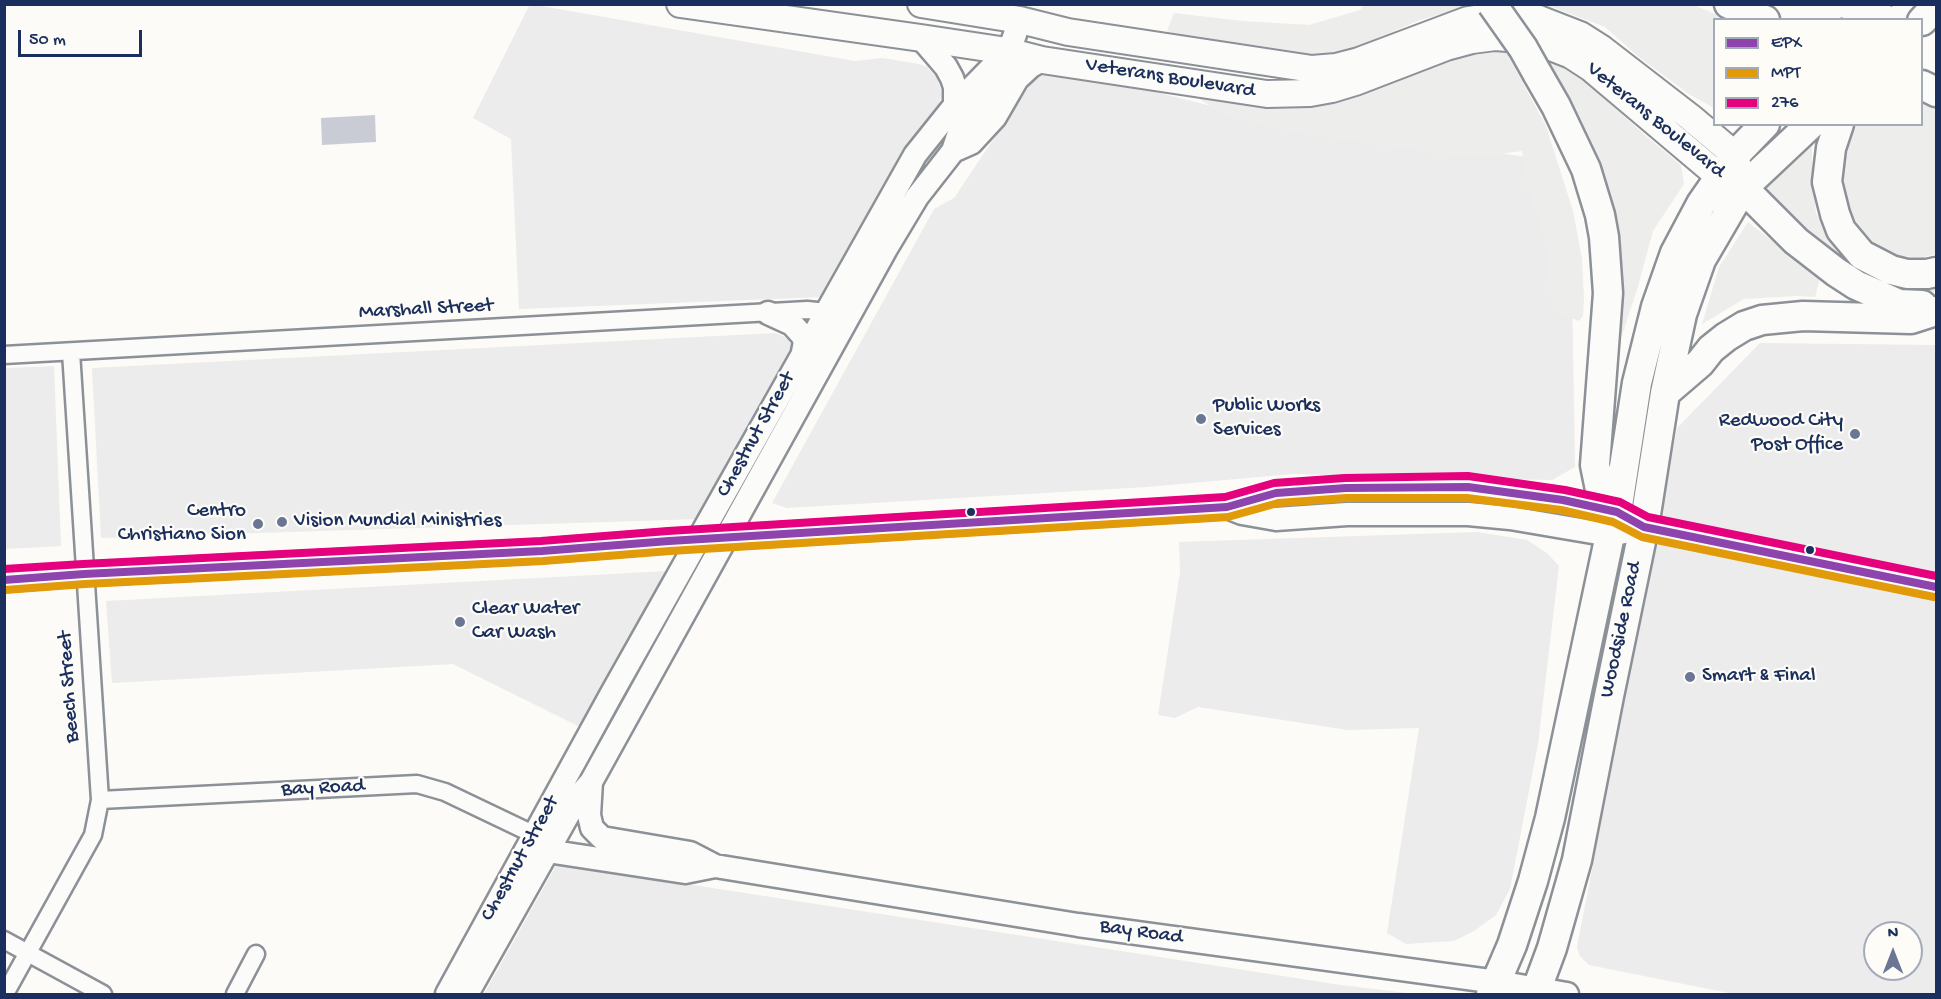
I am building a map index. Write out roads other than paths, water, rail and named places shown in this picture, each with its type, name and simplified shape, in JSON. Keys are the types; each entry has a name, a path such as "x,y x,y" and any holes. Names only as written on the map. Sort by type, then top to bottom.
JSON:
{"highway":[{"path":"1492,4 1522,48 1556,106 1586,169 1600,215 1608,293 1595,465 1610,518"},
{"path":"1729,4 1760,18"},
{"path":"1846,4 1882,18"},
{"path":"1866,18 1877,4"},
{"path":"1873,18 1887,4"},
{"path":"1923,20 1936,6"},
{"name":"Woodside Road","path":"1494,988 1512,945 1550,818 1637,383 1656,307 1665,279 1687,229 1733,173 1764,126"},
{"name":"Woodside Road","path":"1537,992 1577,860 1644,527 1665,393 1682,314 1733,173 1808,126"},
{"path":"1838,126 1830,148 1827,182 1841,230 1862,255 1891,270 1907,274 1936,272"},
{"path":"1733,173 1796,241 1857,285 1899,304 1936,306"},
{"path":"1665,393 1726,337 1744,326 1762,320 1803,316 1911,319 1936,310"}],"main road":[{"name":"Veterans Boulevard","path":"680,4 1007,51 1042,60 1267,94 1310,93 1348,85 1446,47 1472,40 1495,37 1533,40 1571,55 1591,68 1733,173"},
{"name":"Veterans Boulevard","path":"921,4 1020,20 1068,32 1312,69 1336,67 1359,61 1468,20 1494,16 1539,19 1580,35 1602,49 1690,117 1733,173"}],"street":[{"name":"Chestnut Street","path":"447,994 541,843 591,782 725,537 917,197 953,151 958,133 986,101 999,77 1020,20"},
{"path":"921,38 952,78 955,87 955,105"},
{"name":"Chestnut Street","path":"467,994 541,843 700,539 915,154 955,105 1007,51"},
{"path":"953,151 971,143 995,117 1017,79 1042,60"},
{"name":"Marshall Street","path":"4,355 768,313 826,311 849,317"},
{"path":"768,313 792,324 802,335 805,342 803,352"},
{"name":"Beech Street","path":"5,994 93,835 100,800 71,352"},
{"path":"4,580 532,552 725,537 1227,507 1242,513 1276,519 1347,514 1468,514 1520,520 1610,518 1936,587"},
{"name":"Bay Road","path":"591,782 589,815 592,828 602,838 690,853 715,866 1078,925 1494,988 1567,994"},
{"name":"Bay Road","path":"100,800 417,784 445,792 541,843 684,872 715,866"},
{"path":"4,940 103,994"},
{"path":"235,994 256,954"}],"place":[{"name":"Public Works Services","path":"1201,419"},
{"name":"Redwood City Post Office","path":"1855,434"},
{"name":"Vision Mundial Ministries","path":"282,522"},
{"name":"Centro Christiano Sion","path":"258,524"},
{"name":"Clear Water Car Wash","path":"460,622"},
{"name":"Smart & Final","path":"1690,677"}]}
